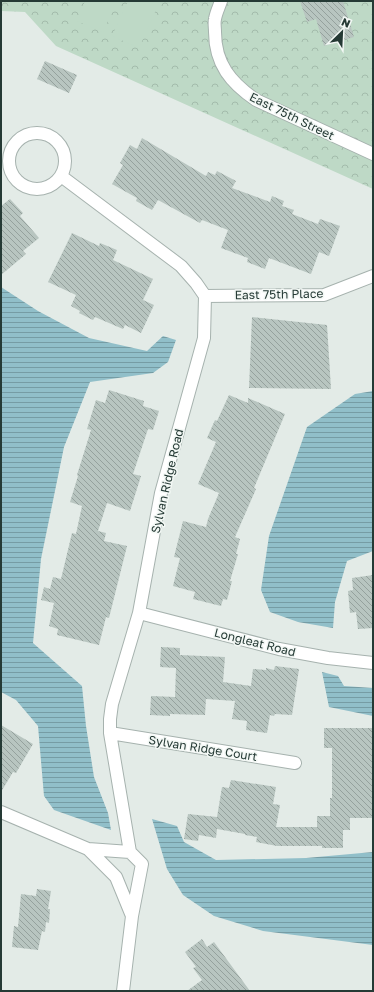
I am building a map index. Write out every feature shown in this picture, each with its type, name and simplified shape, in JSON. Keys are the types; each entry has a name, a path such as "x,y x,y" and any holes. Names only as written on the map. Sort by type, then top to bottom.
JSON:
{"street":[{"name":"East 75th Street","path":"220,1 215,20 215,44 221,64 228,76 242,91 256,100 373,154"},
{"path":"30,134 41,134 52,137 60,144 64,154 65,165 61,176 54,184 44,188 33,189 23,185 15,178 10,168 10,157 13,147 20,139 30,134"},
{"path":"61,176 181,266 206,296"},
{"name":"East 75th Place","path":"206,296 324,295 373,276"},
{"name":"Sylvan Ridge Road","path":"123,991 132,916 142,864 130,852 110,733 110,719 114,693 139,613 161,493 204,338 206,296"},
{"name":"Longleat Road","path":"139,613 279,649 328,658 373,663"},
{"name":"Sylvan Ridge Court","path":"110,733 295,763"},
{"path":"1,812 88,849 130,852"},
{"path":"88,849 116,877 132,916"}],"green space":[{"path":"1,1 373,1 373,189 56,46 25,12 1,11"},
{"path":"85,1 117,1 103,32 77,21"},
{"path":"128,1 160,1 139,48 112,36"}],"water":[{"path":"1,287 38,311 89,338 147,351 163,336 176,340 168,362 153,373 90,382 64,447 41,559 33,643 82,686 86,726 94,777 108,813 111,830 54,810 44,796 38,726 16,700 1,692"},
{"path":"373,391 373,551 347,561 335,602 333,628 298,622 270,612 261,590 269,536 307,427 355,394"},
{"path":"322,672 338,676 344,686 373,688 373,716 329,707"},
{"path":"152,819 177,826 184,842 216,860 306,858 373,852 373,945 263,931 214,916 183,895 167,869"}],"building":[{"path":"300,1 343,1 354,37 324,46 316,19 307,22"},
{"path":"45,61 77,75 69,93 37,79"},
{"path":"142,138 206,176 208,172 215,175 217,171 236,181 232,188 270,202 272,196 284,201 282,206 294,210 292,214 318,224 320,219 340,226 329,256 319,252 311,274 269,258 265,269 247,262 248,258 221,248 228,230 202,220 200,223 158,200 152,210 136,201 137,198 112,184 123,165 120,163 130,145 137,149"},
{"path":"10,199 23,213 20,216 39,238 23,251 26,254 1,275 1,206"},
{"path":"72,233 99,246 100,243 117,250 113,260 153,279 143,300 154,305 141,333 125,325 123,329 95,317 93,320 79,313 80,311 71,306 76,295 48,282"},
{"path":"252,317 327,325 331,389 249,388"},
{"path":"109,390 144,401 143,406 159,411 153,430 148,429 133,474 141,476 130,511 107,503 98,531 106,533 104,541 127,546 109,618 106,617 99,645 57,635 58,629 49,626 54,603 41,600 44,587 50,589 53,577 61,579 72,533 76,534 82,506 70,502 91,430 87,429 96,400 105,403"},
{"path":"229,395 248,403 248,398 285,414 254,488 256,489 235,537 240,539 236,554 238,554 230,581 232,581 227,600 223,599 221,606 193,599 195,592 173,586 180,558 174,557 183,521 206,527 219,493 198,484 216,442 207,438"},
{"path":"373,575 373,628 358,629 356,612 350,613 348,591 353,590 352,578"},
{"path":"161,647 180,648 180,655 225,657 223,682 251,686 253,669 266,670 266,668 274,670 275,666 299,669 292,715 270,715 267,733 246,730 247,721 232,719 235,701 206,699 205,715 150,715 151,696 175,697 176,668 160,667"},
{"path":"1,725 33,744 16,773 13,772 1,792"},
{"path":"324,728 373,728 373,818 350,818 350,830 343,830 343,848 322,848 322,846 277,846 256,842 257,837 217,829 216,838 199,835 198,841 184,839 188,814 217,817 222,787 229,788 231,780 276,787 273,804 280,805 276,827 317,827 317,816 330,816 330,798 332,798 332,748 324,748"},
{"path":"37,889 51,891 48,909 50,909 49,923 46,922 45,932 42,931 38,950 12,947 14,926 18,927 21,894 36,896"},
{"path":"202,939 207,947 214,942 250,991 187,991 202,980 193,968 196,967 185,952"}]}
